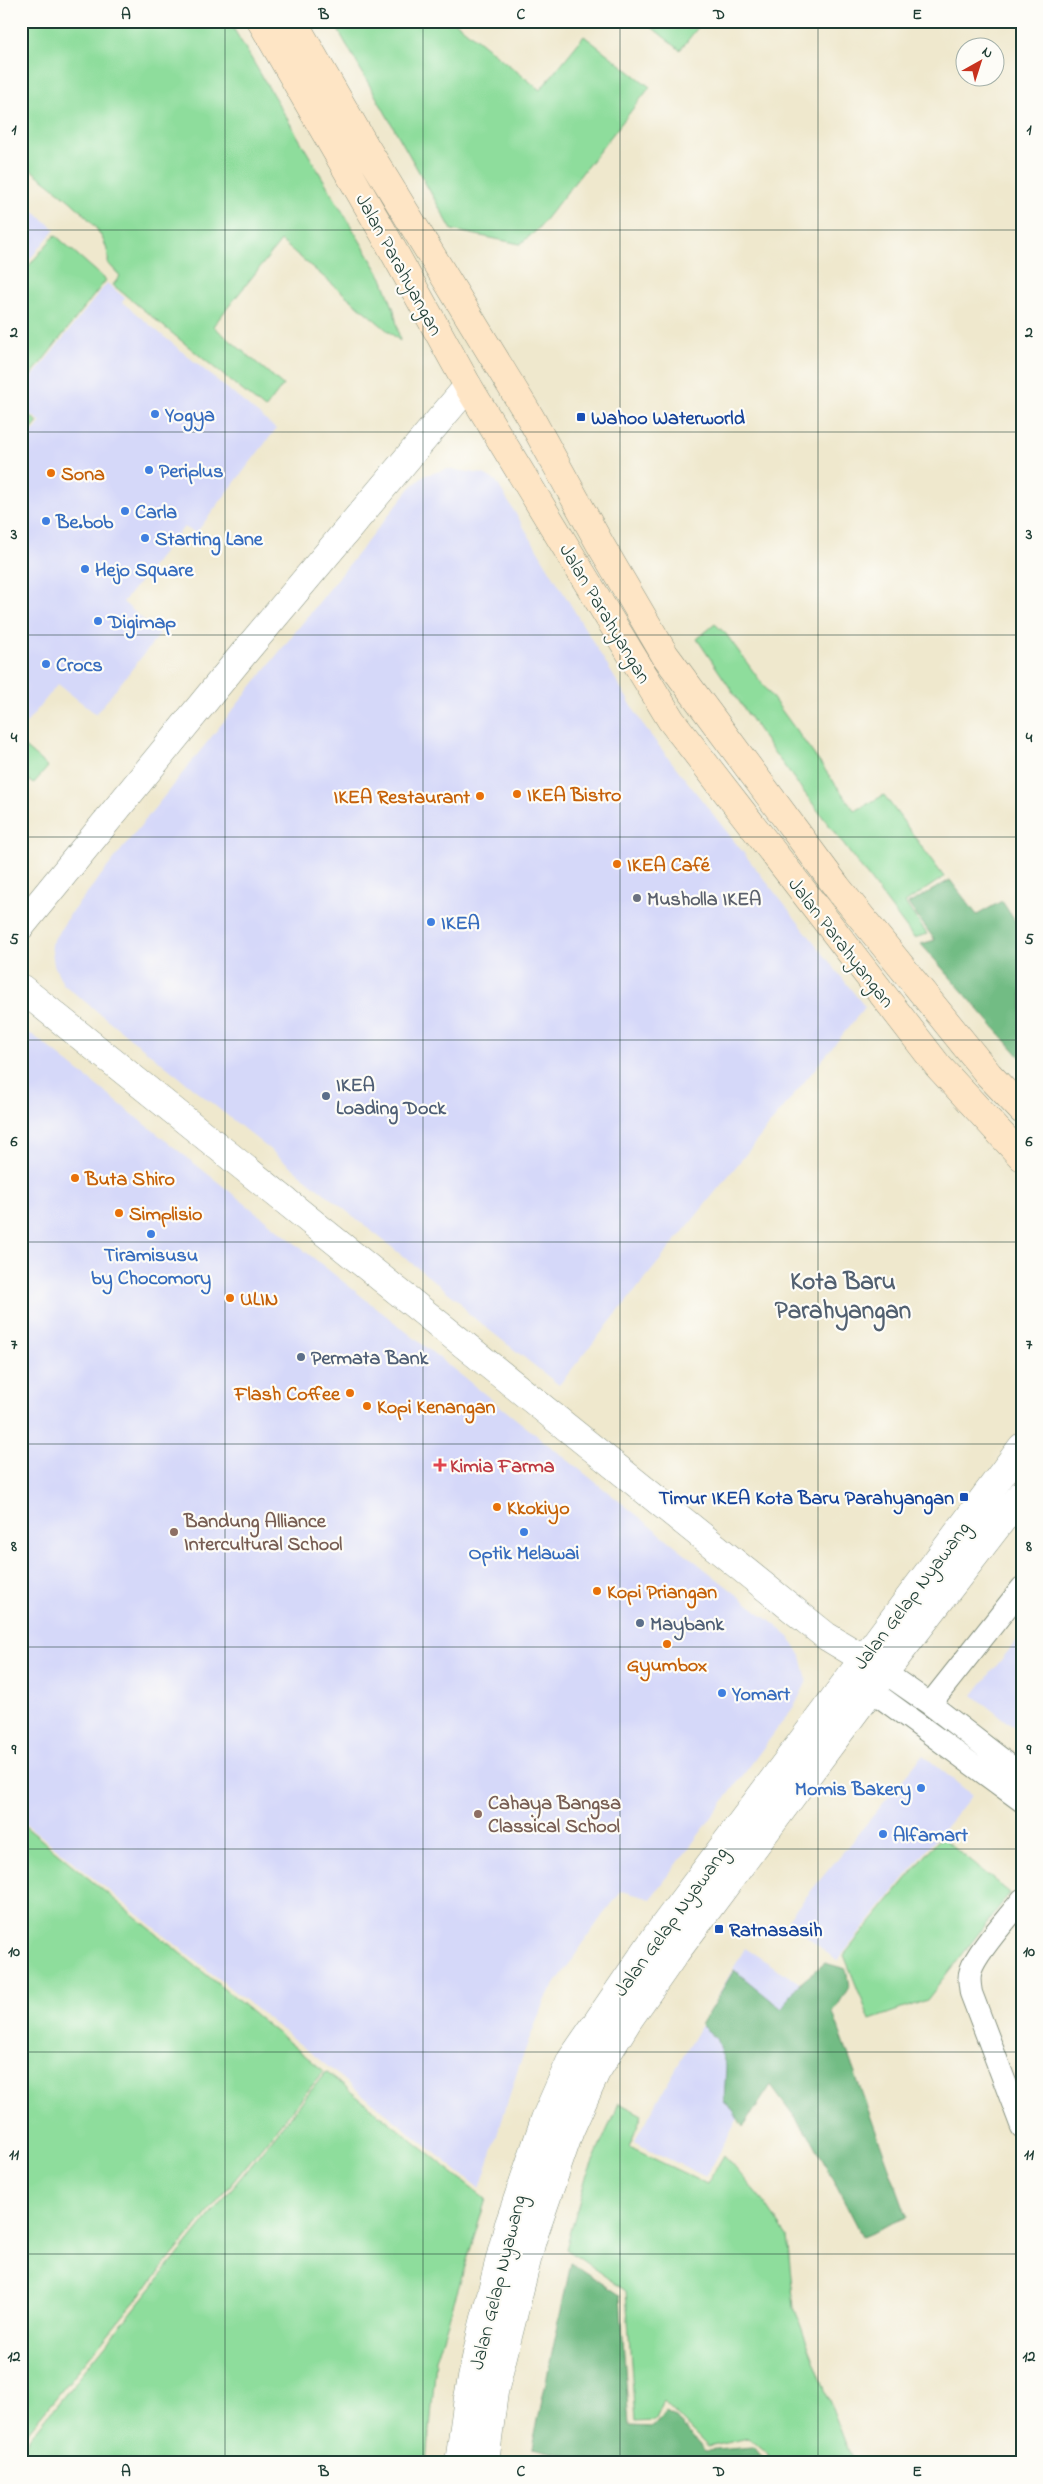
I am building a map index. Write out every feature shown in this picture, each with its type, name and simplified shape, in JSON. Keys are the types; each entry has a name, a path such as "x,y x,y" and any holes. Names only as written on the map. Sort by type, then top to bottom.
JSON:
{"main road":[{"name":"Jalan Parahyangan","path":"261,21 384,234 468,386 671,720 938,1066 1022,1157"},
{"name":"Jalan Parahyangan","path":"293,21 365,146 530,417 600,544 665,655 837,887 989,1075 1022,1110"},
{"path":"640,669 665,655"}],"street":[{"path":"21,926 244,653 468,386"},
{"path":"21,988 826,1636 867,1674 1022,1801"},
{"name":"Jalan Gelap Nyawang","path":"485,2463 494,2392 532,2240 570,2130 596,2072 627,2022 1022,1447"},
{"name":"Jalan Gelap Nyawang","path":"459,2463 479,2343 508,2227 545,2119 571,2060 658,1936 867,1674 1022,1494"},
{"path":"930,1704 1022,1588"},
{"path":"867,1674 930,1704 1022,1775"},
{"path":"1022,1900 971,1968 969,1979 971,1993 1022,2127"}],"shaded area":[{"path":"21,201 55,229 21,270"},
{"path":"107,283 125,298 122,302 276,429 196,533 184,527 123,602 160,634 96,714 58,684 21,730 21,447 41,422 21,407 21,391"},
{"name":"IKEA","path":"448,469 484,474 496,481 645,728 865,1007 559,1385 469,1314 459,1301 63,984 54,965 51,944 71,913 410,488 425,475"},
{"path":"21,1031 33,1035 789,1636 801,1656 807,1681 795,1705 651,1899 622,1891 602,1916 545,1999 519,2066 480,2189 21,1820"},
{"path":"1022,1634 1022,1724 1017,1730 973,1695"},
{"path":"923,1755 972,1795 837,1961 787,1920"},
{"path":"745,1948 809,1989 706,2177 634,2142"}],"green space":[{"path":"21,21 229,21 382,278 394,310 400,341 281,241 213,326 283,385 265,409 113,285 120,276 108,263 107,248 100,234 76,206 21,162"},
{"path":"333,21 454,21 540,90 584,36 650,87 537,230 520,244 452,230"},
{"path":"644,21 703,21 680,50"},
{"path":"55,235 106,280 21,388 21,275"},
{"path":"21,409 38,422 21,443"},
{"path":"715,624 726,634 855,811 884,795 944,877 905,903 927,934 914,938 770,747 697,639"},
{"path":"21,744 48,767 33,784 21,773"},
{"path":"950,880 977,915 1002,901 1022,932 1022,1059 921,944 935,940 908,904"},
{"path":"21,1823 324,2071 21,2440"},
{"path":"941,1837 1010,1893 927,2000 870,2020 844,1955"},
{"path":"825,1963 846,1969 849,1987 833,2013 907,2217 862,2236 814,2143 771,2085 743,2127 733,2110 724,2102 726,2066 716,2038 701,2025 734,1970 782,2009 797,1986"},
{"path":"326,2072 486,2199 436,2360 427,2463 21,2463 21,2449"},
{"path":"619,2103 642,2115 629,2147 707,2184 724,2155 764,2202 787,2236 794,2308 853,2463 769,2463 768,2454 749,2438 708,2447 663,2401 654,2421 635,2422 626,2291 566,2249 586,2177"},
{"path":"571,2263 620,2295 629,2426 653,2427 666,2412 675,2417 705,2451 753,2447 762,2458 762,2463 603,2463 532,2448"}],"place":[{"name":"Yogya","path":"155,414"},
{"name":"Wahoo Waterworld","path":"581,417"},
{"name":"Periplus","path":"149,470"},
{"name":"Sona","path":"51,473"},
{"name":"Carla","path":"125,511"},
{"name":"Be.bob","path":"46,521"},
{"name":"Starting Lane","path":"145,538"},
{"name":"Hejo Square","path":"85,569"},
{"name":"Digimap","path":"98,621"},
{"name":"Crocs","path":"46,664"},
{"name":"IKEA Bistro","path":"517,794"},
{"name":"IKEA Restaurant","path":"480,796"},
{"name":"IKEA Café","path":"617,864"},
{"name":"Musholla IKEA","path":"637,898"},
{"name":"IKEA","path":"431,922"},
{"name":"IKEA Loading Dock","path":"326,1096"},
{"name":"Buta Shiro","path":"75,1178"},
{"name":"Simplisio","path":"119,1213"},
{"name":"Tiramisusu by Chocomory","path":"151,1234"},
{"name":"ULIN","path":"230,1298"},
{"name":"Permata Bank","path":"301,1357"},
{"name":"Flash Coffee","path":"350,1393"},
{"name":"Kopi Kenangan","path":"367,1406"},
{"name":"Kimia Farma","path":"440,1465"},
{"name":"Timur IKEA Kota Baru Parahyangan","path":"964,1497"},
{"name":"Kkokiyo","path":"497,1507"},
{"name":"Bandung Alliance Intercultural School","path":"174,1532"},
{"name":"Optik Melawai","path":"524,1532"},
{"name":"Kopi Priangan","path":"597,1591"},
{"name":"Maybank","path":"640,1623"},
{"name":"Gyumbox","path":"667,1644"},
{"name":"Yomart","path":"722,1693"},
{"name":"Momis Bakery","path":"921,1788"},
{"name":"Cahaya Bangsa Classical School","path":"478,1814"},
{"name":"Alfamart","path":"883,1834"},
{"name":"Ratnasasih","path":"719,1929"}],"district":[{"name":"Kota Baru Parahyangan","path":"843,1294"}]}
